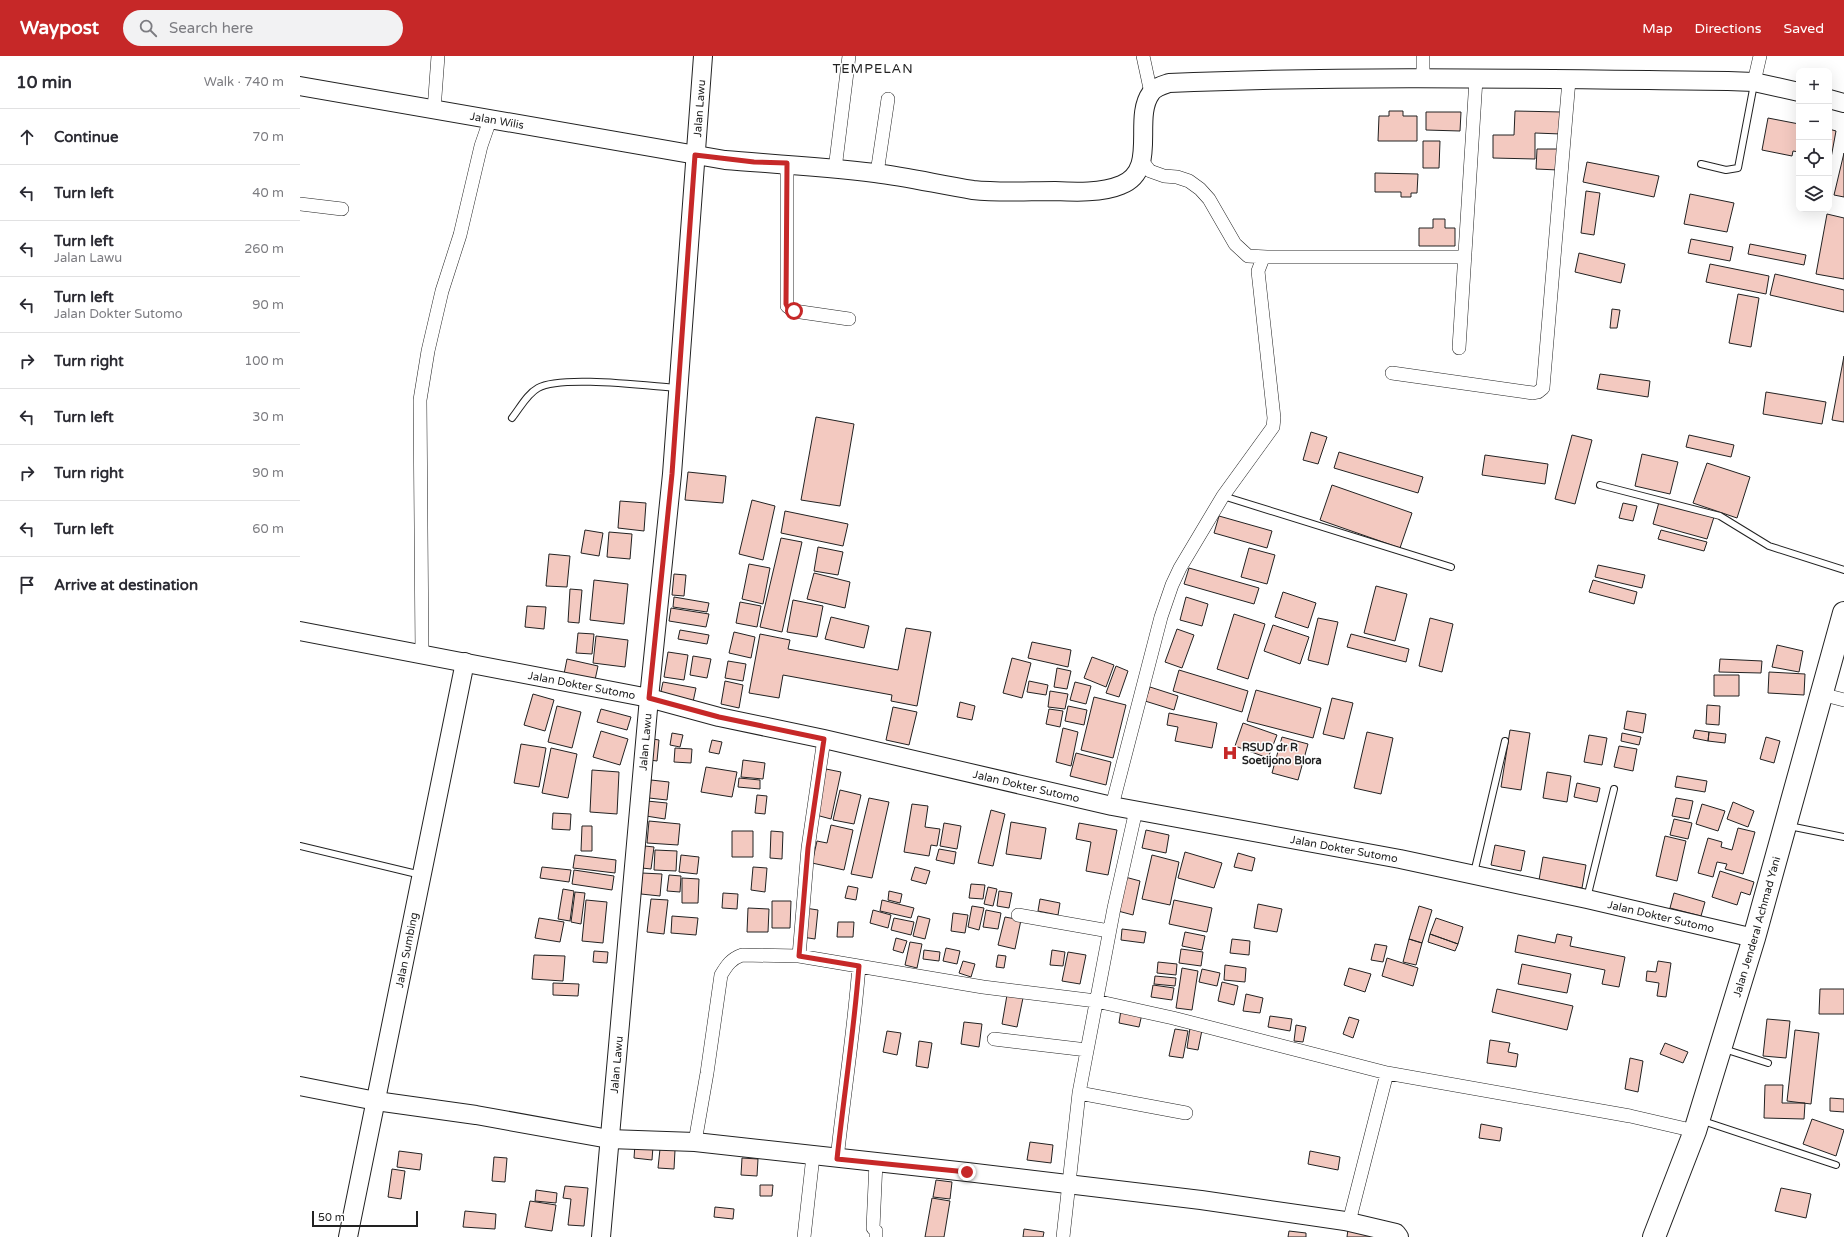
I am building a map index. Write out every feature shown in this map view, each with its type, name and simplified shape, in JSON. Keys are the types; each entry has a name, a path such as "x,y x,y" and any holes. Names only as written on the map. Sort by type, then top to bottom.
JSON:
{"highway":[{"name":"Jalan Jenderal Achmad Yani","path":"1654,1237 1697,1125 1721,1048 1786,825 1844,613"}],"main road":[{"name":"Jalan Lawu","path":"601,1237 649,698 672,474 703,56"},
{"path":"1142,161 1146,111 1151,93 1158,86 1169,83 1258,79 1423,78 1754,82 1796,91"},
{"name":"Jalan Wilis","path":"300,86 725,160 787,163 877,174 975,190 1085,192 1120,186 1131,180 1142,161"},
{"path":"1832,100 1844,103"},
{"name":"Jalan Dokter Sutomo","path":"300,631 649,698 719,717 824,739 1112,806 1379,855 1587,899 1754,938"},
{"name":"Jalan Sumbing","path":"348,1237 423,875 465,662"},
{"path":"300,1086 376,1101 476,1115 609,1139 690,1142 1201,1200 1349,1222 1396,1233 1399,1237"}],"street":[{"path":"434,110 438,56"},
{"path":"835,169 849,56"},
{"path":"1143,56 1151,93"},
{"path":"1423,56 1423,78"},
{"path":"1754,82 1760,56"},
{"path":"1459,348 1476,79"},
{"path":"1392,373 1533,393 1538,392 1543,388 1569,80"},
{"path":"877,174 888,99"},
{"path":"422,654 420,400 428,351 442,291 460,234 481,146 490,120"},
{"path":"1142,161 1150,171 1164,176 1177,177 1190,181 1209,199 1235,244 1248,256 1465,257"},
{"path":"787,163 787,306 794,311 849,319"},
{"path":"300,204 342,209"},
{"path":"1112,806 1161,617 1180,568 1236,476 1270,433 1273,427 1274,418 1258,271 1260,264 1267,256"},
{"path":"1822,694 1844,700"},
{"path":"799,956 808,848 824,739"},
{"path":"1063,1237 1079,1093 1109,931 1136,810"},
{"path":"1018,915 1109,931"},
{"path":"690,1142 707,1073 721,975 727,965 734,958 742,955 799,956 983,987 1096,1001 1173,1018 1387,1073 1630,1116 1697,1125"},
{"path":"837,1159 845,1081 854,1032 859,966"},
{"path":"994,1039 1087,1050"},
{"path":"1349,1222 1387,1073"},
{"path":"1079,1093 1186,1113"},
{"path":"804,1237 813,1156"},
{"path":"876,1162 872,1218 873,1228 876,1231 876,1237"}],"lane":[{"path":"1701,164 1726,170 1738,168 1754,82"},
{"path":"512,418 532,392 542,386 582,382 678,388"},
{"path":"1600,485 1720,516 1769,546 1844,570"},
{"path":"1223,496 1451,567"},
{"path":"1473,875 1505,740"},
{"path":"1587,899 1614,789"},
{"path":"1786,825 1844,837"},
{"path":"300,846 423,875"},
{"path":"1721,1048 1768,1063"},
{"path":"1697,1125 1836,1165"}],"building":[{"path":"1389,111 1403,111 1403,116 1417,116 1417,141 1378,141 1379,116 1389,116"},
{"path":"1515,111 1562,112 1561,134 1535,133 1535,159 1493,158 1493,135 1514,135"},
{"path":"1426,112 1461,112 1460,131 1426,130"},
{"path":"1768,118 1796,123 1796,152 1793,151 1792,156 1762,150"},
{"path":"1832,130 1836,131 1832,153"},
{"path":"1423,141 1440,141 1439,168 1423,168"},
{"path":"1537,149 1558,149 1558,170 1536,169"},
{"path":"1844,153 1844,197 1834,195"},
{"path":"1587,162 1659,176 1654,197 1583,182"},
{"path":"1375,173 1418,174 1417,193 1411,193 1411,197 1401,197 1401,192 1375,192"},
{"path":"1586,191 1600,193 1594,235 1581,233"},
{"path":"1690,194 1734,203 1727,232 1684,224"},
{"path":"1827,214 1844,218 1844,279 1816,274"},
{"path":"1433,219 1445,219 1445,228 1455,228 1455,246 1419,246 1419,228 1433,228"},
{"path":"1691,239 1733,247 1730,261 1688,253"},
{"path":"1750,244 1806,255 1804,265 1748,254"},
{"path":"1579,253 1625,264 1621,283 1575,272"},
{"path":"1710,264 1769,276 1766,294 1706,282"},
{"path":"1775,274 1844,290 1844,312 1770,295"},
{"path":"1738,294 1759,298 1751,347 1729,343"},
{"path":"1612,309 1620,310 1617,328 1610,328"},
{"path":"1844,356 1844,422 1832,420"},
{"path":"1600,374 1650,381 1648,397 1597,389"},
{"path":"1766,392 1826,402 1822,424 1763,414"},
{"path":"816,417 854,424 840,506 801,500"},
{"path":"1311,432 1327,437 1318,464 1303,460"},
{"path":"1572,435 1592,440 1575,504 1555,499"},
{"path":"1689,435 1734,445 1731,457 1686,447"},
{"path":"1339,452 1423,477 1418,493 1334,468"},
{"path":"1642,454 1678,462 1670,494 1635,486"},
{"path":"1485,455 1548,464 1545,484 1482,475"},
{"path":"1707,463 1750,477 1737,518 1693,503"},
{"path":"688,472 726,476 723,503 685,500"},
{"path":"1332,485 1412,513 1400,548 1320,520"},
{"path":"752,500 775,506 763,560 739,554"},
{"path":"620,501 646,503 644,531 618,528"},
{"path":"1659,502 1714,517 1707,539 1653,524"},
{"path":"1623,503 1637,506 1633,521 1619,518"},
{"path":"785,511 848,524 843,546 781,533"},
{"path":"1219,516 1272,531 1267,548 1214,533"},
{"path":"585,530 603,533 599,556 581,553"},
{"path":"1661,530 1707,542 1704,551 1658,539"},
{"path":"609,532 632,534 630,559 607,557"},
{"path":"781,538 802,542 782,632 760,627"},
{"path":"818,547 843,552 838,575 814,571"},
{"path":"1249,548 1275,555 1267,584 1241,577"},
{"path":"549,554 570,556 567,587 546,586"},
{"path":"749,564 770,568 763,604 742,599"},
{"path":"1598,565 1645,575 1642,588 1595,577"},
{"path":"1189,568 1259,588 1254,604 1184,584"},
{"path":"814,573 850,582 845,608 807,599"},
{"path":"674,574 686,575 684,596 672,595"},
{"path":"594,580 628,584 624,624 590,620"},
{"path":"1593,580 1637,592 1634,604 1589,592"},
{"path":"1376,586 1407,594 1395,641 1364,633"},
{"path":"570,589 582,590 579,623 568,622"},
{"path":"1283,592 1316,603 1308,628 1275,617"},
{"path":"674,597 709,603 707,612 673,607"},
{"path":"1186,597 1208,604 1202,626 1180,620"},
{"path":"793,600 823,606 817,637 787,632"},
{"path":"740,602 761,606 757,627 736,623"},
{"path":"527,606 546,607 544,629 525,627"},
{"path":"671,608 709,614 706,627 669,621"},
{"path":"1234,614 1265,624 1248,679 1217,669"},
{"path":"831,617 869,626 864,648 825,639"},
{"path":"1318,618 1338,622 1328,665 1308,660"},
{"path":"1430,618 1453,624 1442,672 1419,666"},
{"path":"1273,625 1309,637 1300,664 1264,651"},
{"path":"906,628 931,632 917,706 891,701 892,695 783,675 779,698 749,693 760,634 790,640 788,649 898,670"},
{"path":"1177,629 1194,635 1182,668 1165,662"},
{"path":"680,630 709,635 707,644 678,639"},
{"path":"734,632 755,637 751,658 729,653"},
{"path":"578,633 594,634 592,654 576,653"},
{"path":"1351,634 1409,649 1406,662 1347,647"},
{"path":"596,636 628,640 625,667 593,663"},
{"path":"1032,642 1071,650 1068,667 1028,658"},
{"path":"1777,645 1803,651 1799,672 1772,667"},
{"path":"668,652 688,655 684,680 664,677"},
{"path":"693,656 711,659 707,678 690,675"},
{"path":"1092,657 1114,665 1106,687 1084,678"},
{"path":"1012,658 1031,663 1022,698 1003,693"},
{"path":"567,659 598,666 595,680 564,674"},
{"path":"1720,659 1762,661 1761,673 1719,672"},
{"path":"728,661 746,664 743,681 725,678"},
{"path":"1116,666 1128,671 1119,697 1106,693"},
{"path":"1057,668 1071,671 1067,689 1054,687"},
{"path":"1179,670 1248,691 1242,712 1173,691"},
{"path":"1769,672 1805,674 1804,695 1768,693"},
{"path":"1714,675 1739,675 1739,696 1714,696"},
{"path":"725,681 743,685 739,708 721,704"},
{"path":"1029,681 1048,685 1046,695 1027,692"},
{"path":"663,682 696,688 693,702 660,696"},
{"path":"1075,682 1091,686 1086,704 1070,700"},
{"path":"1150,687 1178,696 1174,710 1145,701"},
{"path":"1256,690 1321,708 1313,738 1247,721"},
{"path":"1050,691 1068,694 1065,709 1048,707"},
{"path":"533,694 554,700 545,731 524,725"},
{"path":"1094,697 1126,705 1113,758 1081,750"},
{"path":"1332,698 1353,703 1344,739 1323,734"},
{"path":"960,702 975,706 972,720 957,717"},
{"path":"1707,705 1720,706 1719,725 1706,724"},
{"path":"557,706 581,712 572,748 548,742"},
{"path":"1068,706 1087,710 1084,725 1065,721"},
{"path":"893,707 917,712 909,745 886,740"},
{"path":"601,709 631,717 627,730 597,722"},
{"path":"1049,709 1063,711 1060,727 1046,724"},
{"path":"1627,711 1646,714 1643,733 1624,729"},
{"path":"1169,713 1217,723 1212,748 1175,741 1178,727 1167,725"},
{"path":"1243,723 1277,735 1268,758 1235,746"},
{"path":"1063,728 1078,732 1071,766 1056,762"},
{"path":"1510,730 1530,733 1521,790 1501,787"},
{"path":"1695,730 1709,732 1708,741 1693,738"},
{"path":"601,731 628,739 620,765 593,757"},
{"path":"1367,732 1393,738 1381,794 1354,788"},
{"path":"1709,732 1726,734 1725,743 1708,741"},
{"path":"672,733 683,735 680,747 670,745"},
{"path":"1622,733 1641,737 1639,745 1621,741"},
{"path":"1589,735 1607,738 1602,765 1584,762"},
{"path":"1282,737 1308,744 1298,780 1272,773"},
{"path":"1766,737 1780,741 1774,763 1760,759"},
{"path":"653,739 659,740 657,761 650,760"},
{"path":"712,740 722,742 719,754 709,752"},
{"path":"521,744 546,748 539,787 514,783"},
{"path":"1619,746 1637,749 1633,771 1614,767"},
{"path":"551,748 577,754 568,798 542,793"},
{"path":"675,748 692,749 691,763 674,762"},
{"path":"1076,753 1111,762 1106,785 1070,776"},
{"path":"743,760 765,763 763,779 741,777"},
{"path":"706,767 737,772 732,797 701,792"},
{"path":"826,769 841,772 831,819 816,815"},
{"path":"592,770 619,772 617,814 590,812"},
{"path":"1547,772 1571,776 1567,802 1543,798"},
{"path":"1677,776 1707,781 1705,792 1675,787"},
{"path":"739,778 760,780 760,789 738,787"},
{"path":"651,780 669,782 667,800 649,798"},
{"path":"1577,783 1600,788 1597,802 1574,797"},
{"path":"840,790 861,795 854,824 833,820"},
{"path":"757,795 767,796 765,814 755,813"},
{"path":"869,798 889,802 872,878 851,874"},
{"path":"1676,798 1693,801 1689,819 1672,816"},
{"path":"647,801 667,803 665,819 646,816"},
{"path":"1733,802 1754,811 1748,827 1727,819"},
{"path":"912,804 928,806 925,827 940,829 937,846 931,845 929,856 904,852"},
{"path":"1702,804 1725,811 1718,831 1696,824"},
{"path":"991,810 1005,814 993,866 978,863"},
{"path":"553,813 571,814 570,830 552,829"},
{"path":"1674,819 1692,823 1688,839 1670,835"},
{"path":"649,821 680,824 678,845 647,843"},
{"path":"1011,822 1046,828 1041,859 1006,854"},
{"path":"944,823 961,826 957,849 940,846"},
{"path":"1079,823 1117,830 1108,875 1086,871 1091,842 1076,839"},
{"path":"831,825 853,830 844,870 812,863 817,841 827,843"},
{"path":"582,826 592,826 592,851 581,851"},
{"path":"1738,828 1755,832 1743,874 1725,869 1727,864 1717,862 1713,877 1698,873 1708,838 1722,842 1721,847 1732,850"},
{"path":"1146,830 1169,835 1166,853 1142,848"},
{"path":"732,831 753,831 753,857 732,857"},
{"path":"771,831 783,832 782,859 770,858"},
{"path":"1665,836 1686,841 1677,881 1656,876"},
{"path":"1495,845 1525,851 1521,871 1491,865"},
{"path":"645,846 654,847 651,869 642,868"},
{"path":"939,849 956,852 954,864 936,860"},
{"path":"655,850 677,851 676,871 654,870"},
{"path":"1185,852 1222,863 1214,888 1178,878"},
{"path":"1238,853 1255,858 1252,871 1234,867"},
{"path":"575,855 616,860 615,873 573,868"},
{"path":"681,855 699,857 697,874 679,872"},
{"path":"1152,855 1179,862 1170,905 1142,899"},
{"path":"1543,857 1586,865 1582,888 1539,880"},
{"path":"542,867 571,870 569,882 540,878"},
{"path":"753,867 767,868 765,892 751,890"},
{"path":"915,867 930,871 926,884 911,880"},
{"path":"574,870 614,876 612,890 572,884"},
{"path":"1720,871 1754,882 1750,895 1741,892 1737,905 1712,897"},
{"path":"642,873 662,874 660,896 641,894"},
{"path":"669,875 681,876 680,892 667,891"},
{"path":"1125,877 1140,881 1133,915 1118,911"},
{"path":"682,878 699,879 698,903 682,903"},
{"path":"971,884 985,885 983,899 969,898"},
{"path":"848,886 858,888 856,900 845,898"},
{"path":"988,887 997,889 993,906 984,904"},
{"path":"563,889 574,891 570,921 558,919"},
{"path":"889,891 902,894 900,903 888,900"},
{"path":"999,891 1012,893 1009,908 997,906"},
{"path":"575,892 585,893 581,924 571,922"},
{"path":"723,893 738,894 737,909 722,908"},
{"path":"1674,893 1705,902 1701,916 1670,908"},
{"path":"651,899 668,900 664,934 647,932"},
{"path":"1040,899 1060,903 1058,915 1038,911"},
{"path":"586,900 607,902 603,943 582,941"},
{"path":"882,900 914,908 911,918 880,911"},
{"path":"1174,900 1212,908 1207,932 1169,924"},
{"path":"772,901 791,901 790,928 772,928"},
{"path":"1258,904 1282,909 1277,932 1254,928"},
{"path":"972,906 984,908 979,930 968,927"},
{"path":"1419,906 1432,910 1422,943 1409,939"},
{"path":"748,908 769,909 768,932 747,932"},
{"path":"805,908 818,910 815,939 802,937"},
{"path":"873,910 891,915 888,928 870,923"},
{"path":"986,910 1001,913 998,929 983,927"},
{"path":"953,913 968,915 965,933 951,931"},
{"path":"672,916 698,918 696,935 671,933"},
{"path":"918,916 930,919 925,939 913,936"},
{"path":"1005,917 1021,920 1015,949 998,945"},
{"path":"539,918 564,922 560,942 535,938"},
{"path":"894,918 914,922 911,935 891,930"},
{"path":"1436,918 1463,927 1458,944 1430,934"},
{"path":"838,922 854,922 853,937 837,937"},
{"path":"1122,929 1146,932 1144,943 1121,940"},
{"path":"1185,932 1205,936 1202,950 1182,946"},
{"path":"1430,934 1458,944 1455,951 1428,942"},
{"path":"1557,934 1572,937 1570,946 1625,957 1619,987 1602,984 1605,970 1515,952 1518,935 1555,943"},
{"path":"896,938 907,941 903,953 893,950"},
{"path":"1232,939 1250,941 1249,955 1230,953"},
{"path":"1409,939 1422,943 1416,965 1403,962"},
{"path":"910,942 922,944 917,968 905,965"},
{"path":"1375,944 1387,946 1383,962 1371,960"},
{"path":"946,948 960,951 957,964 943,961"},
{"path":"1181,949 1203,952 1201,966 1179,963"},
{"path":"924,950 940,952 939,961 923,959"},
{"path":"1052,950 1065,952 1063,966 1050,965"},
{"path":"594,951 608,952 607,963 593,962"},
{"path":"1068,952 1086,955 1080,984 1062,981"},
{"path":"534,955 565,956 563,981 532,979"},
{"path":"998,955 1006,956 1004,968 996,967"},
{"path":"1387,958 1418,968 1413,986 1382,976"},
{"path":"963,961 975,964 971,977 959,973"},
{"path":"1658,961 1671,963 1666,997 1657,996 1659,983 1646,981 1647,971 1656,972"},
{"path":"1158,962 1177,964 1176,975 1157,973"},
{"path":"1522,964 1571,974 1567,993 1518,984"},
{"path":"1225,965 1246,968 1245,982 1224,980"},
{"path":"1182,968 1198,971 1192,1010 1176,1008"},
{"path":"1349,968 1371,974 1365,992 1344,985"},
{"path":"1202,969 1220,973 1217,986 1199,982"},
{"path":"1155,976 1176,978 1175,986 1154,984"},
{"path":"1222,982 1238,986 1234,1005 1218,1001"},
{"path":"553,983 579,984 578,996 553,995"},
{"path":"1153,985 1174,988 1172,1000 1151,997"},
{"path":"1497,989 1573,1006 1567,1030 1492,1012"},
{"path":"1820,989 1844,989 1844,1014 1819,1014"},
{"path":"1246,994 1263,998 1260,1013 1243,1011"},
{"path":"1007,995 1023,998 1017,1027 1002,1024"},
{"path":"1121,1010 1142,1014 1139,1027 1119,1023"},
{"path":"1270,1016 1292,1019 1290,1031 1268,1027"},
{"path":"1349,1017 1359,1020 1353,1038 1343,1034"},
{"path":"1767,1019 1790,1021 1786,1058 1763,1056"},
{"path":"964,1022 982,1024 979,1047 961,1044"},
{"path":"1296,1025 1306,1027 1303,1042 1294,1041"},
{"path":"1190,1028 1202,1030 1198,1050 1187,1048"},
{"path":"1175,1029 1188,1031 1183,1058 1169,1056"},
{"path":"1795,1030 1819,1033 1811,1104 1787,1101"},
{"path":"887,1031 901,1033 897,1055 883,1052"},
{"path":"1490,1040 1510,1043 1508,1052 1518,1054 1516,1067 1487,1063"},
{"path":"919,1041 932,1043 928,1068 916,1066"},
{"path":"1665,1043 1688,1052 1683,1063 1660,1054"},
{"path":"1630,1058 1643,1061 1638,1092 1625,1089"},
{"path":"1765,1085 1783,1085 1782,1103 1805,1103 1804,1119 1764,1118"},
{"path":"1830,1098 1844,1099 1844,1112 1830,1111"},
{"path":"1812,1119 1844,1130 1836,1156 1803,1144"},
{"path":"1481,1124 1502,1128 1500,1141 1479,1138"},
{"path":"1030,1142 1053,1145 1051,1163 1027,1160"},
{"path":"635,1144 653,1146 652,1160 634,1158"},
{"path":"660,1149 675,1150 674,1169 658,1168"},
{"path":"399,1151 422,1154 420,1170 397,1167"},
{"path":"1310,1151 1340,1157 1338,1170 1308,1164"},
{"path":"494,1157 507,1158 505,1182 492,1181"},
{"path":"742,1158 758,1159 757,1176 741,1175"},
{"path":"392,1169 405,1171 401,1199 388,1197"},
{"path":"936,1180 952,1182 950,1199 933,1197"},
{"path":"760,1185 773,1185 772,1196 760,1196"},
{"path":"565,1186 588,1188 584,1226 568,1225 571,1199 563,1198"},
{"path":"1781,1188 1811,1194 1806,1218 1775,1211"},
{"path":"536,1190 557,1193 556,1203 535,1201"},
{"path":"932,1198 950,1201 944,1237 925,1237"},
{"path":"530,1201 556,1205 552,1231 525,1227"},
{"path":"715,1207 734,1209 733,1219 714,1217"},
{"path":"465,1211 496,1214 495,1229 463,1227"},
{"path":"1024,1229 1044,1232 1043,1237 1023,1237"},
{"path":"1348,1229 1376,1237 1347,1237"},
{"path":"1289,1231 1306,1233 1306,1237 1288,1237"}],"place":[{"name":"RSUD dr R Soetijono Blora","path":"1230,753"}],"district":[{"name":"TEMPELAN","path":"873,69"}],"route":[{"path":"794,311 788,308 786,304 787,163 725,160 695,155 672,474 649,698 719,717 824,739 808,848 799,956 859,966 854,1032 845,1081 837,1159 967,1172"}]}
